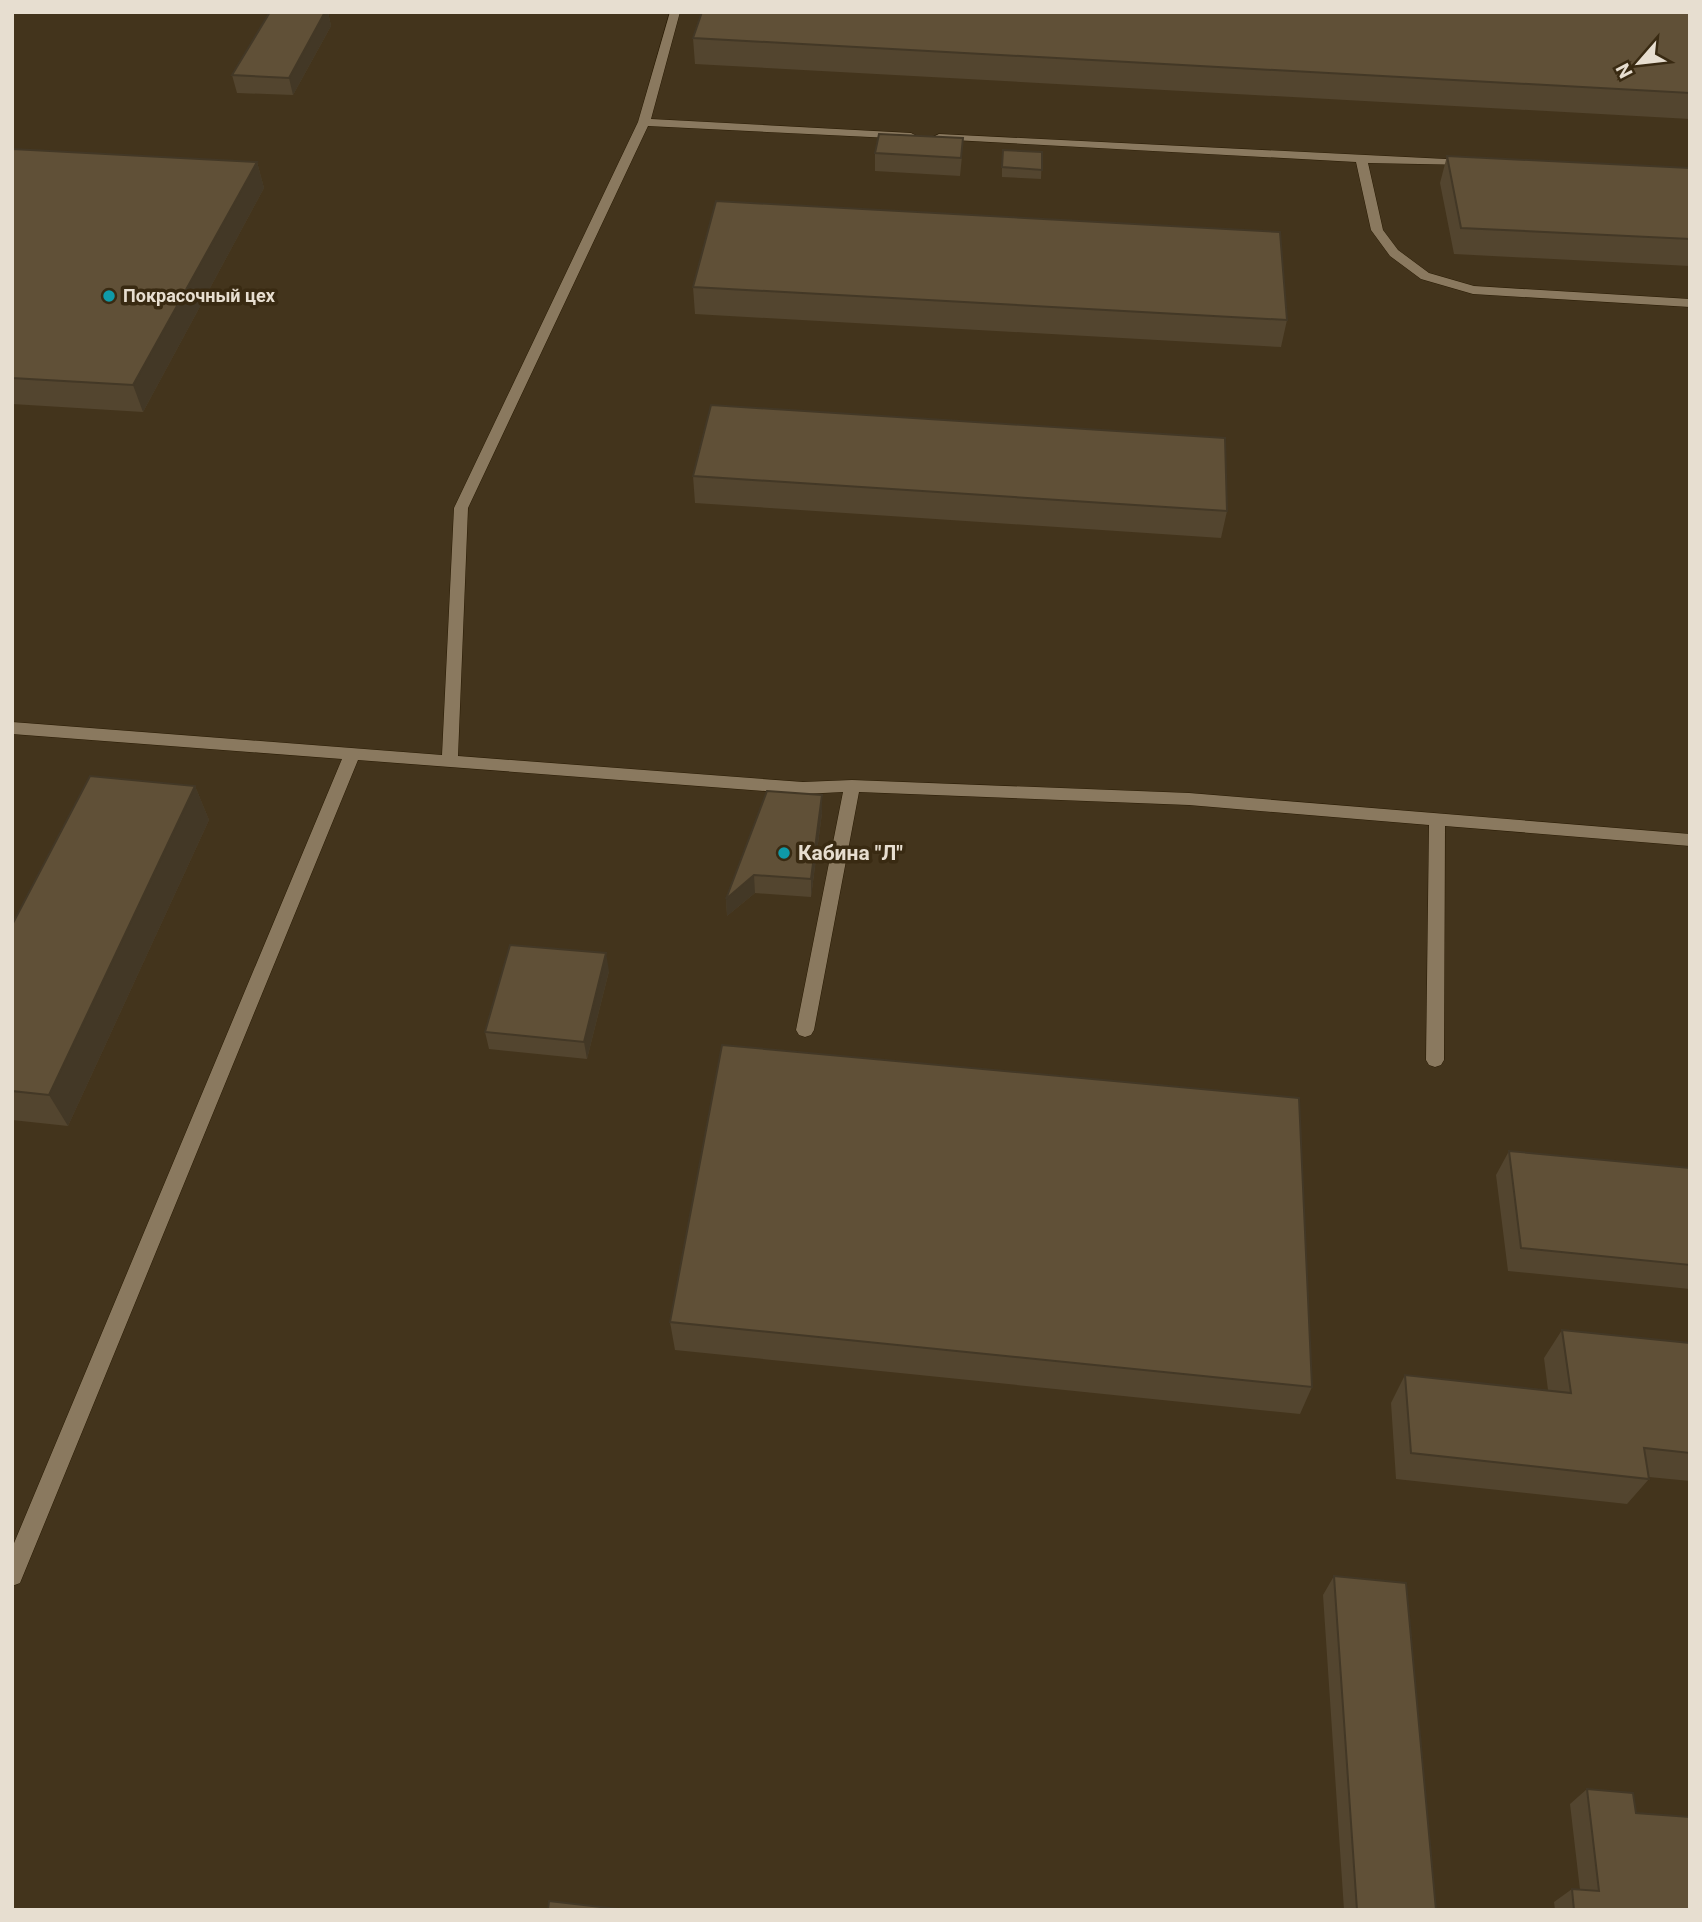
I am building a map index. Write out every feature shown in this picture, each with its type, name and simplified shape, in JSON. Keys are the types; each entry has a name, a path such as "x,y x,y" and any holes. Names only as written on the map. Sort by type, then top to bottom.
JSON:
{"lane":[{"path":"450,760 461,508 644,122 675,12"},
{"path":"644,122 1476,163"},
{"path":"1361,159 1377,230 1394,253 1425,276 1473,290 1690,303"},
{"path":"12,728 803,788 852,786 1189,799 1690,840"},
{"path":"12,1575 353,752"},
{"path":"805,1030 852,786"},
{"path":"1435,1060 1437,819"}],"building":[{"path":"270,12 325,12 289,78 232,75"},
{"path":"702,12 1690,12 1690,93 693,38"},
{"path":"879,134 963,138 961,158 875,153"},
{"name":"Покрасочный цех","path":"12,149 257,162 133,385 12,378"},
{"path":"1003,150 1042,152 1042,170 1002,167"},
{"path":"1447,156 1690,168 1690,239 1461,228"},
{"path":"716,201 1280,232 1287,320 693,287"},
{"path":"711,405 1225,438 1227,511 693,476"},
{"path":"90,776 195,786 49,1095 12,1091 12,925"},
{"name":"Кабина \"Л\"","path":"767,791 822,795 811,879 754,875 726,899"},
{"path":"510,945 606,953 584,1042 485,1032"},
{"path":"722,1045 1299,1098 1312,1387 670,1322"},
{"path":"1509,1151 1690,1168 1690,1265 1521,1248"},
{"path":"1562,1330 1690,1343 1690,1453 1644,1448 1649,1479 1411,1453 1405,1375 1571,1393"},
{"path":"1334,1576 1406,1583 1436,1910 1357,1910"},
{"path":"1587,1789 1633,1793 1636,1813 1690,1817 1690,1910 1574,1910 1572,1889 1599,1891"},
{"path":"549,1901 627,1910 548,1910"}],"place":[{"name":"Покрасочный цех","path":"109,296"},
{"name":"Кабина \"Л\"","path":"784,853"}]}
